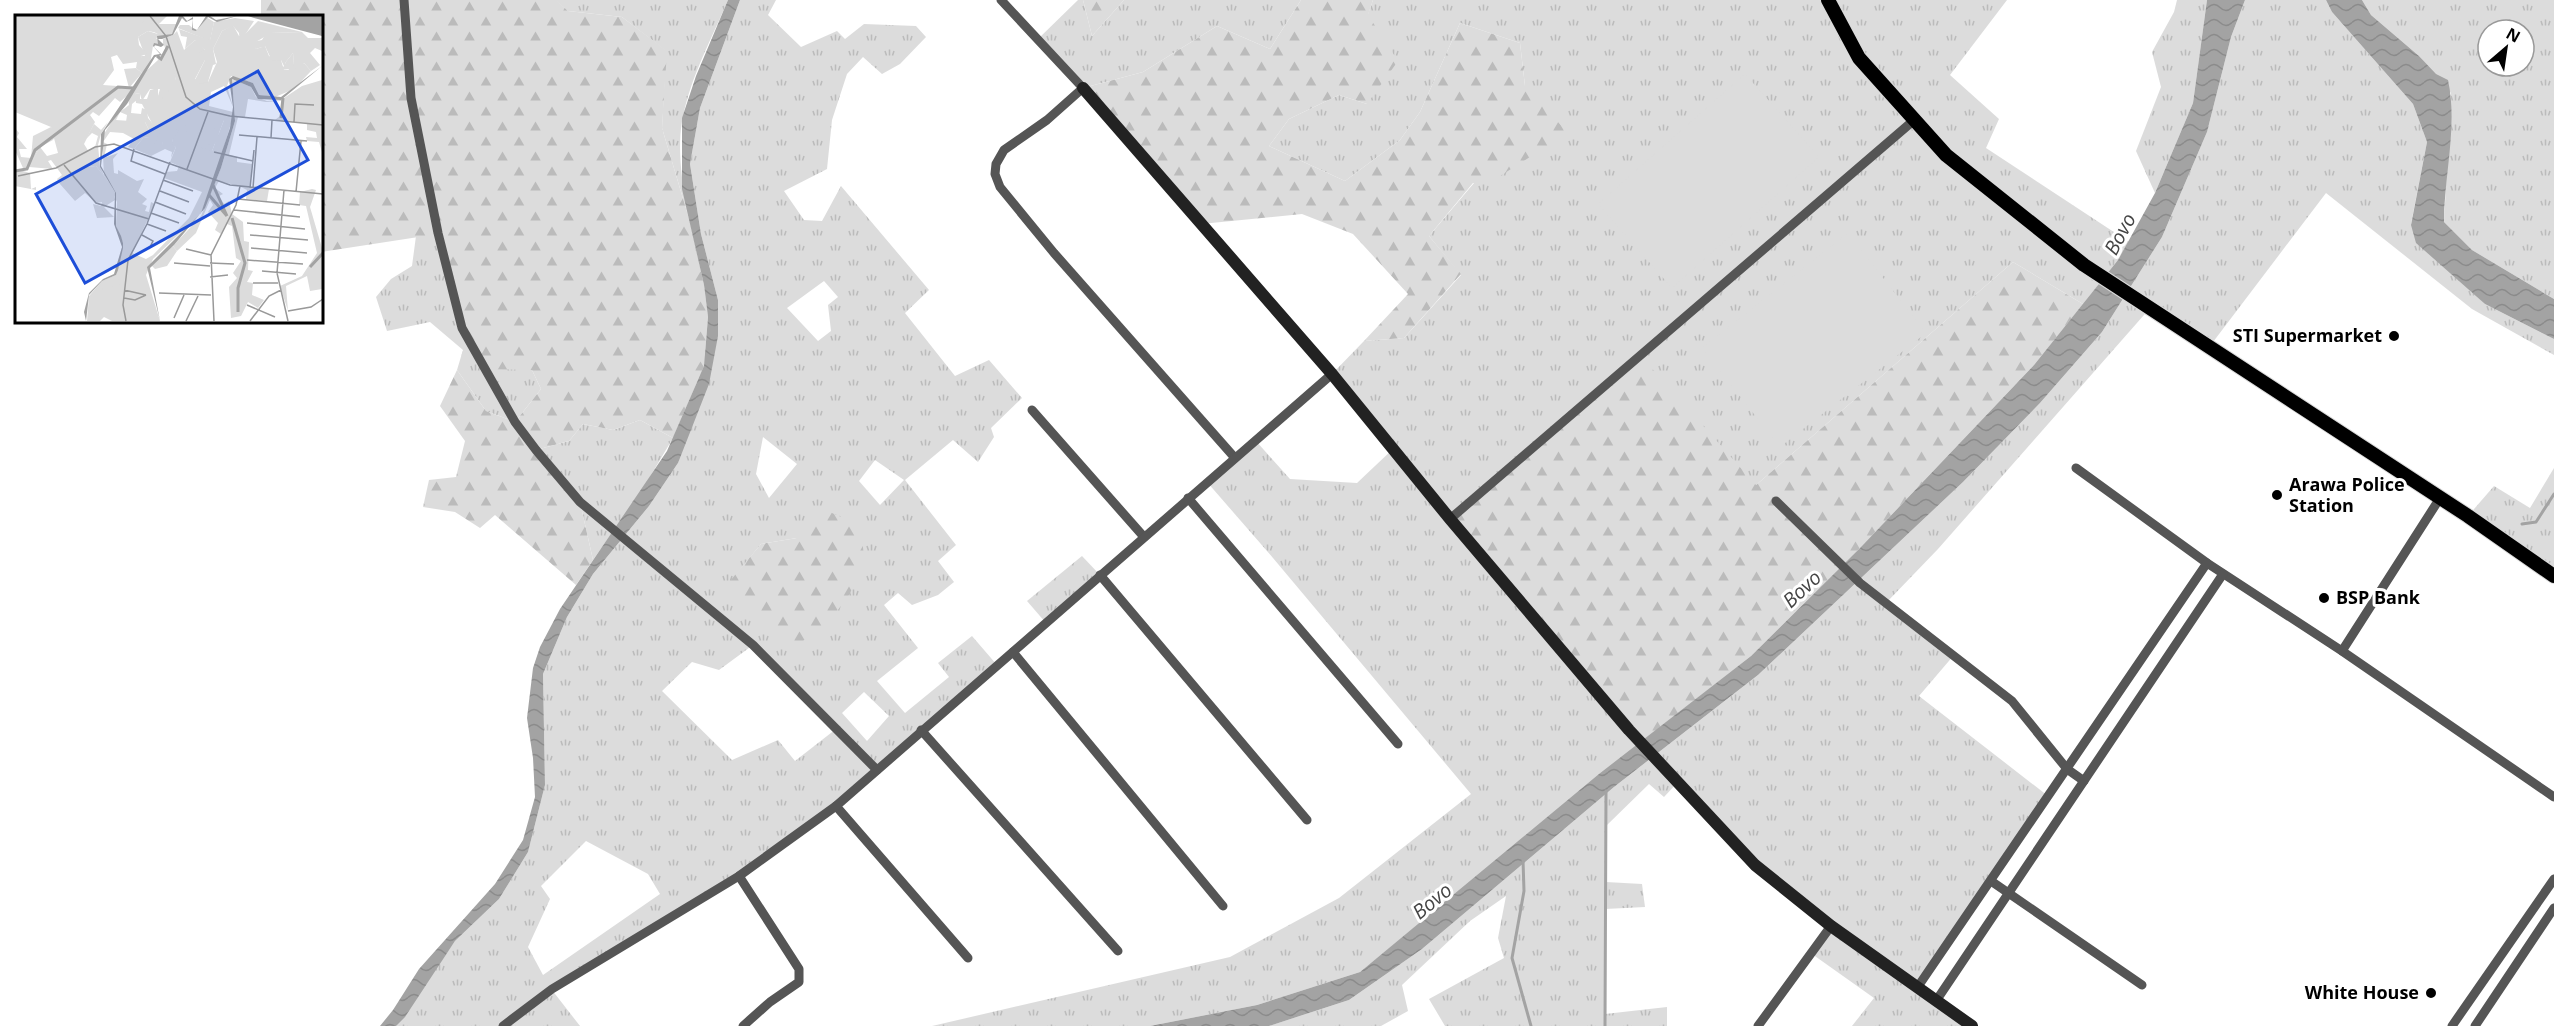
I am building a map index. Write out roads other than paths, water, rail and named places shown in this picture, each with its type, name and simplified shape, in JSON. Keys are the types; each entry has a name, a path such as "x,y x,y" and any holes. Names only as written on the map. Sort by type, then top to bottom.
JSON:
{"main road":[{"path":"1828,0 1859,58 1913,121 1946,155 2084,265 2440,498 2554,576"}],"street":[{"path":"404,0 411,98 438,233 462,328 489,378 536,450 580,501 753,645 876,770"},
{"path":"1001,0 1083,88 1332,374 1449,519 1629,730 1755,865 1831,926 1972,1026"},
{"path":"1083,88 1047,120 1004,150 996,164 995,174 1010,200 1039,235 1235,458"},
{"path":"1449,519 1913,121"},
{"path":"503,1026 552,989 739,876 836,806 1332,374"},
{"path":"1032,410 1144,537"},
{"path":"2076,468 2223,574 2342,651 2554,797"},
{"path":"1188,498 1398,744"},
{"path":"2342,651 2440,498"},
{"path":"1776,501 1860,583 2012,701 2067,769 2084,782"},
{"path":"1917,988 2207,562"},
{"path":"1936,1001 2223,574"},
{"path":"1100,575 1307,820"},
{"path":"1013,652 1223,906"},
{"path":"921,730 1118,951"},
{"path":"836,806 968,958"},
{"path":"739,876 799,969 799,982 770,1002 743,1026"},
{"path":"2452,1026 2554,879"},
{"path":"1991,881 2142,986"},
{"path":"2475,1026 2554,909"},
{"path":"1758,1026 1831,926"}],"water":[{"path":"728,0 740,0 700,108 690,164 701,234 718,300 718,336 709,384 678,463 649,506 593,574 567,617 543,674 545,785 528,852 499,899 455,941 405,1017 396,1026 380,1026 419,969 495,884 523,840 535,797 533,758 527,718 533,668 540,647 560,609 667,451 704,366 708,317 704,285 682,189 682,118 696,76"},
{"path":"2207,0 2245,0 2231,37 2207,132 2162,237 2102,332 2040,403 1963,482 1758,675 1614,787 1422,949 1349,1000 1269,1026 1150,1026 1257,1005 1360,972 1599,774 1751,656 1860,548 2034,365 2118,260 2155,193 2193,103"},
{"path":"2326,0 2362,0 2371,15 2419,56 2436,74 2448,80 2452,115 2444,222 2472,250 2554,299 2554,339 2485,304 2416,243 2411,225 2427,142 2413,104 2332,12"}],"waterway":[{"path":"2522,524 2536,522 2554,494"},
{"path":"1605,1026 1606,791"},
{"path":"1523,860 1524,891 1512,958 1531,1026"}],"place":[{"name":"STI Supermarket","path":"2394,336"},
{"name":"Arawa Police Station","path":"2277,495"},
{"name":"BSP Bank","path":"2324,598"},
{"name":"White House","path":"2431,993"}],"water label":[{"name":"Bovo","path":"2120,234"},
{"name":"Bovo","path":"1802,589"},
{"name":"Bovo","path":"1432,901"}]}
